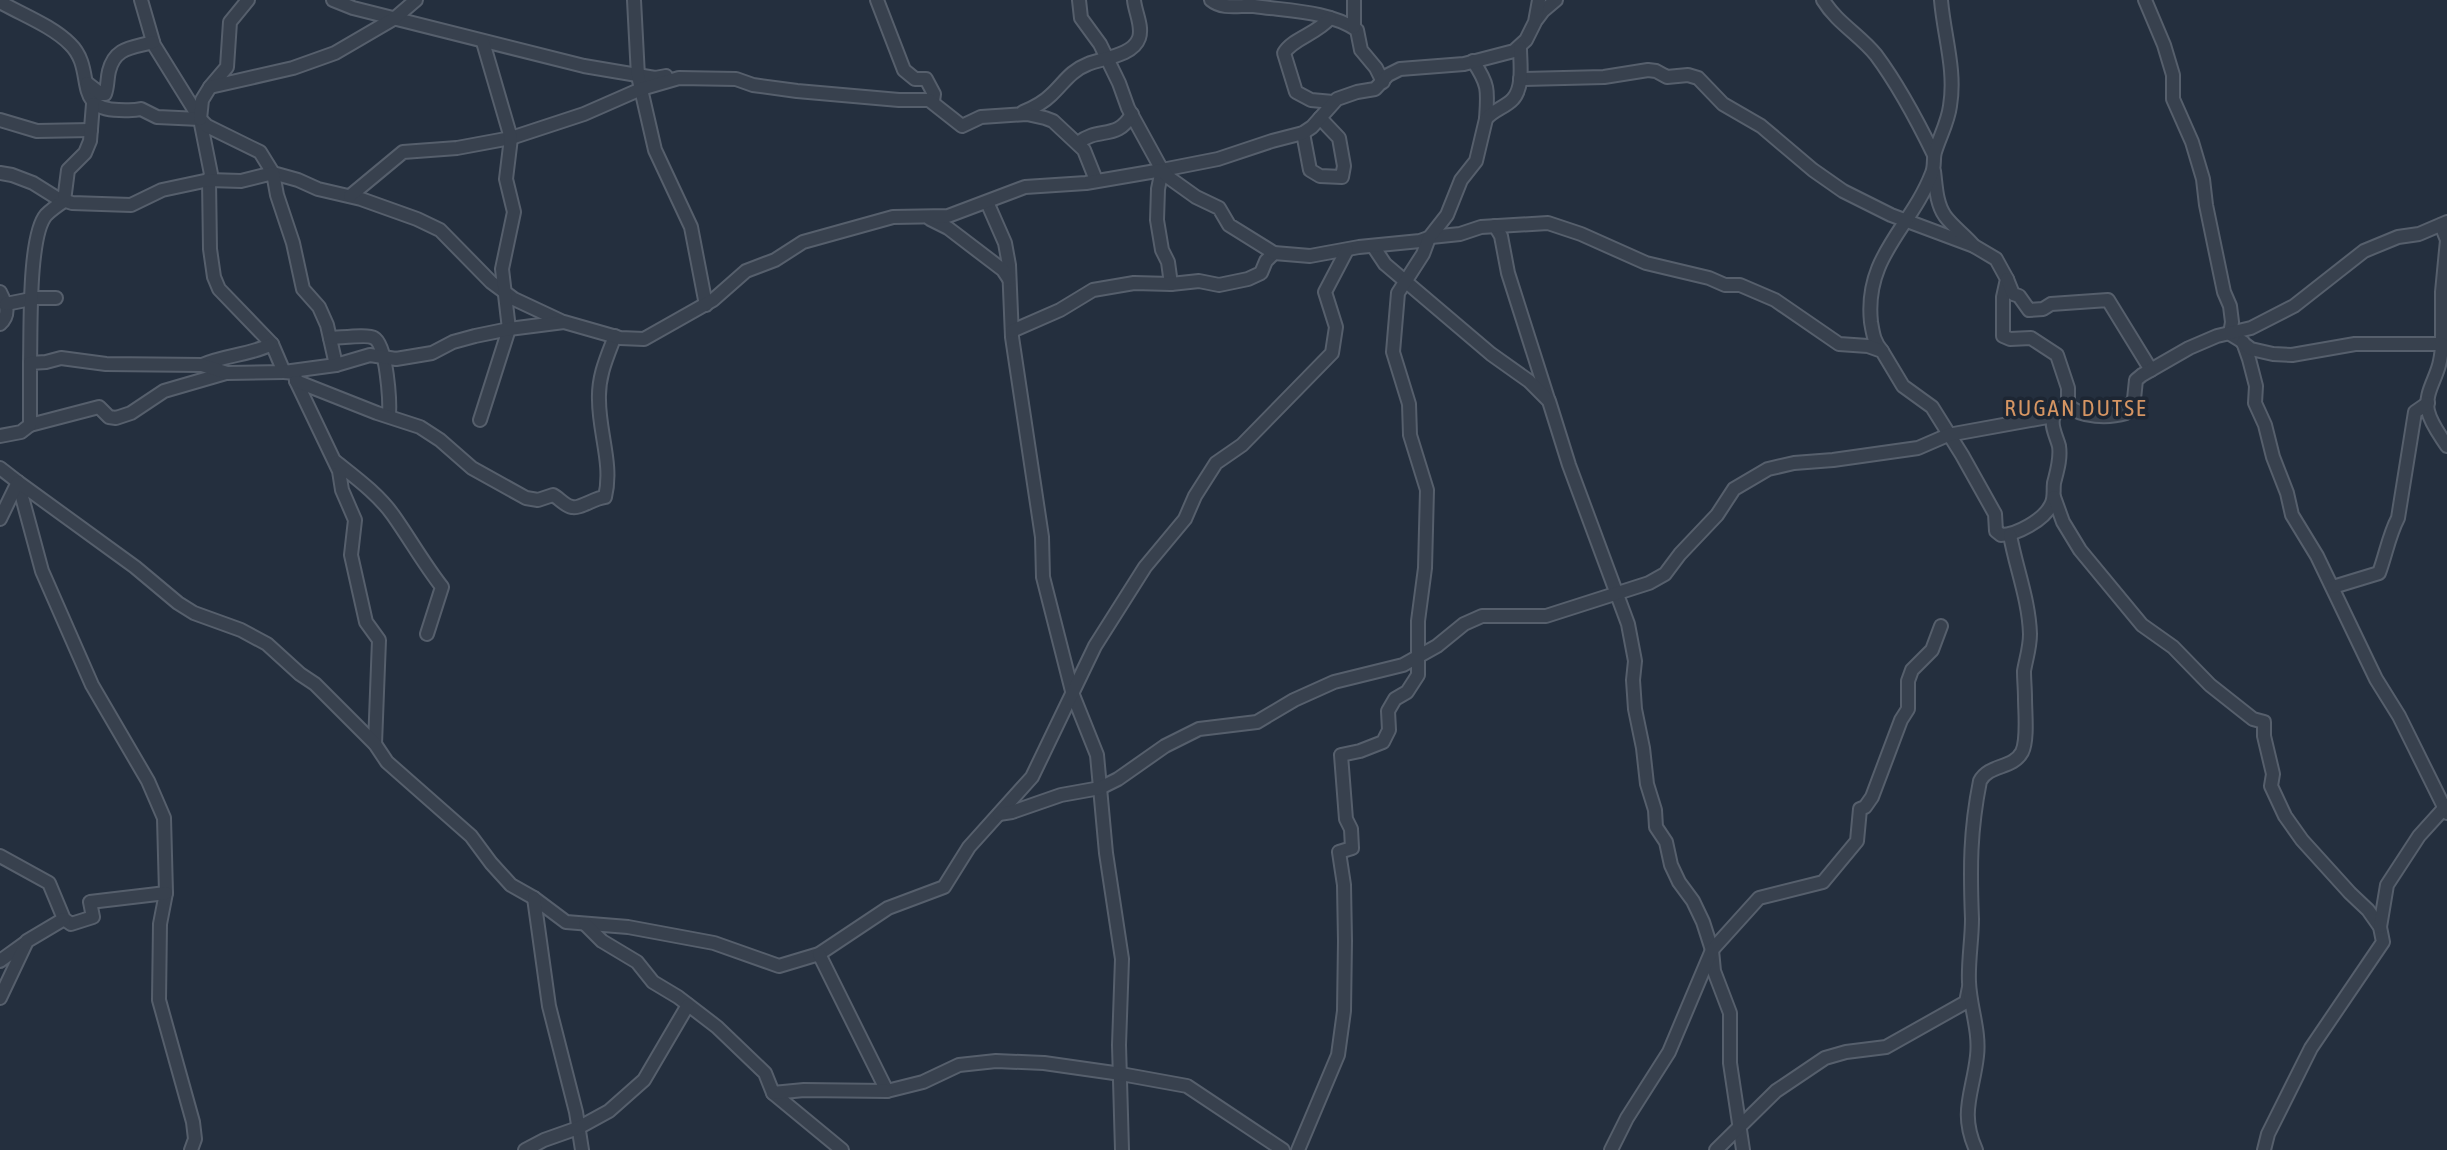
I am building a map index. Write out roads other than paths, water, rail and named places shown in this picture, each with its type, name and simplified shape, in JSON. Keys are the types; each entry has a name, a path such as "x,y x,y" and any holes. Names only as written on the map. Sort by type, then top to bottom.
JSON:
{"street":[{"path":"141,0 153,42 163,64 200,119 207,126 260,152 272,173 293,243 303,289 319,307 337,365"},
{"path":"248,0 230,22 227,67 202,100 200,119 211,174 210,249 214,277 219,289 272,344 284,372"},
{"path":"333,0 353,8 483,42 525,50 639,82 679,78 736,79 772,88 832,95 933,101 962,127 981,117 1034,114 1053,121 1078,143 1088,157 1096,180"},
{"path":"210,87 293,68 324,57 395,18 416,0"},
{"path":"634,0 639,82 655,150 691,227 706,305"},
{"path":"877,0 904,70 915,79 926,79 934,94 933,101"},
{"path":"1079,0 1081,18 1100,44 1132,114 1162,170 1171,180 1196,197 1219,208 1229,225 1275,253 1310,256 1420,241 1496,226 1538,223 1559,225 1646,263 1709,278 1725,285 1740,285 1775,300 1839,344 1868,346 1882,351"},
{"path":"1020,114 1050,97 1073,71 1089,63 1118,55 1138,40 1140,28 1134,0"},
{"path":"1211,0 1224,6 1256,7 1330,18 1354,27 1359,34 1360,50 1376,68 1383,82"},
{"path":"1354,0 1354,27"},
{"path":"1535,22 1539,0"},
{"path":"1486,119 1513,99 1520,79 1520,48 1543,11 1556,0"},
{"path":"1823,0 1832,15 1874,53 1913,111 1934,155"},
{"path":"1941,0 1953,83 1950,109 1934,155 1934,171 1938,200 1945,216 1974,246"},
{"path":"2145,0 2164,45 2173,75 2174,99 2192,142 2203,179 2224,292 2230,306 2230,334"},
{"path":"0,2 74,47 93,104 91,130 85,153 68,170 64,201 45,215 36,239 31,299 30,425"},
{"path":"1330,18 1321,28 1290,45 1284,53 1296,92 1311,100 1333,102"},
{"path":"87,83 105,94 109,69 117,53 127,47 153,42"},
{"path":"480,420 509,329 502,269 514,212 506,179 511,138 483,42"},
{"path":"0,173 33,183 64,201 131,205 162,190 209,180 240,181 272,173 395,211 440,230 471,264 505,292 526,305 564,322 638,340 650,337 706,305 746,271 775,260 803,242 875,221 908,216 948,216 1024,187 1086,183 1218,159 1303,133 1312,127 1333,102 1349,94 1375,89 1394,71 1408,67 1452,65 1520,48"},
{"path":"1298,1150 1338,1055 1344,1011 1344,885 1339,852 1352,848 1351,829 1346,818 1341,755 1383,742 1389,730 1388,711 1395,699 1408,692 1418,675 1418,621 1425,568 1427,490 1410,435 1409,404 1393,352 1398,293 1408,281 1429,238 1440,226 1461,180 1476,161 1486,119 1487,85 1473,61"},
{"path":"1520,79 1604,77 1648,70 1667,76 1698,78 1723,104 1761,126 1830,183 1865,203 1974,246 1996,259 2013,294 2019,296 2029,310 2043,309 2051,304 2108,300 2151,370"},
{"path":"350,196 403,152 457,148 511,138 584,114 639,82"},
{"path":"93,104 103,109 141,109 157,117 200,119"},
{"path":"1078,143 1091,134 1117,131 1127,123 1132,114"},
{"path":"1303,133 1310,170 1320,176 1342,177 1344,166 1339,138 1320,118"},
{"path":"0,120 37,131 91,130"},
{"path":"1162,170 1157,220 1171,284"},
{"path":"1934,171 1907,220 1879,261 1869,302 1874,341 1903,386 1932,407 1995,514 1996,531 2001,535 2010,535 2044,515 2054,497"},
{"path":"988,202 1005,243 1012,331 1042,537 1043,577 1073,695 1097,755 1106,853 1122,959 1119,1045 1122,1150"},
{"path":"926,218 948,228 1003,270 1010,280"},
{"path":"2007,279 2003,297 2003,336 2010,339 2031,338 2056,355 2068,388 2068,405 2075,412 2104,416 2126,413 2134,399 2136,380 2189,348 2217,336 2251,328 2294,306 2364,251 2398,237 2444,224 2446,240 2442,292 2445,344 2428,411 2447,446"},
{"path":"1496,226 1501,236 1508,273 1569,465 1628,624 1633,645 1635,709 1647,784 1656,810 1656,827 1666,842 1671,864 1679,881 1703,922 1712,950 1714,971 1730,1013 1730,1063 1741,1126 1742,1150"},
{"path":"1373,246 1385,264 1491,354 1529,381 1549,401"},
{"path":"0,468 135,567 178,603 194,613 260,638 315,684 375,744 387,762 471,836 511,885 566,922 628,927 714,943 779,966 819,954 888,908 944,887 969,847 1032,777 1095,646 1144,567 1185,519 1195,496 1216,463 1242,445 1332,352 1336,327 1325,292 1347,250"},
{"path":"1012,331 1060,310 1093,290 1134,283 1171,284 1199,281 1219,285 1248,279 1261,273 1266,261 1275,253"},
{"path":"0,324 7,315 3,298 56,298"},
{"path":"284,372 337,365 370,355 384,358 432,353 453,342 509,329 564,322"},
{"path":"2230,334 2251,349 2292,355 2355,344 2445,344"},
{"path":"296,382 420,427 440,440 472,468 526,498 538,500 553,495 571,508 578,507 596,498 605,498 608,487 599,385 615,336"},
{"path":"330,338 374,338 380,345 384,358 388,416"},
{"path":"2243,342 2256,386 2255,403 2287,492 2292,515 2318,556 2376,679 2399,716 2446,808 2419,836 2387,885 2380,927 2383,942 2311,1048 2268,1134 2264,1150"},
{"path":"202,365 216,359 258,351 272,344"},
{"path":"30,363 61,358 106,364 202,365 227,373"},
{"path":"0,436 21,432 30,425 99,407 109,417 116,418 131,413 164,391 227,373 295,373 296,382 339,471 342,490 355,520 351,555 366,622 379,640 375,744"},
{"path":"2333,587 2379,573 2390,532 2398,517 2415,412 2428,403"},
{"path":"999,814 1061,794 1100,788 1118,779 1165,746 1199,729 1257,722 1294,700 1334,682 1403,665 1419,658 1464,624 1482,616 1546,616 1650,583 1665,574 1717,514 1734,489 1768,468 1918,448 1948,435 2053,416 2068,405"},
{"path":"2053,416 2052,423 2059,448 2054,497 2063,522 2080,550 2142,625 2173,647 2210,685 2253,719 2264,722 2264,736 2273,774 2271,786 2292,829 2350,894 2368,909 2380,927"},
{"path":"333,460 363,483 391,513 416,553 442,587 427,634"},
{"path":"0,519 18,482"},
{"path":"18,482 42,571 92,685 148,781 164,818 166,893 160,924 159,1000 193,1122 195,1139 191,1150"},
{"path":"1976,1150 1969,1133 1967,1104 1978,1056 1969,987 1972,919 1970,845 1980,781 1990,771 2013,763 2023,751 2026,725 2024,670 2030,635 2026,597 2010,535"},
{"path":"1611,1150 1627,1118 1669,1052 1712,950 1759,898 1823,881 1857,841 1860,809 1866,807 1872,797 1901,720 1908,709 1908,681 1912,670 1932,650 1941,626"},
{"path":"0,856 50,883 64,919 71,924 93,917 90,902 166,893"},
{"path":"534,898 549,1006 582,1150"},
{"path":"0,961 64,919"},
{"path":"585,924 602,942 637,962 653,982 717,1027 765,1073 773,1093 842,1150"},
{"path":"0,998 27,941"},
{"path":"819,954 887,1091"},
{"path":"1716,1150 1776,1091 1825,1058 1846,1052 1886,1047 1966,1002 1969,987"},
{"path":"525,1150 578,1128 609,1111 644,1080 688,1005"},
{"path":"773,1093 804,1090 887,1091 923,1082 960,1065 996,1061 1044,1063 1121,1073 1187,1086 1283,1150"}],"district":[{"name":"RUGAN DUTSE","path":"2076,408"}]}
